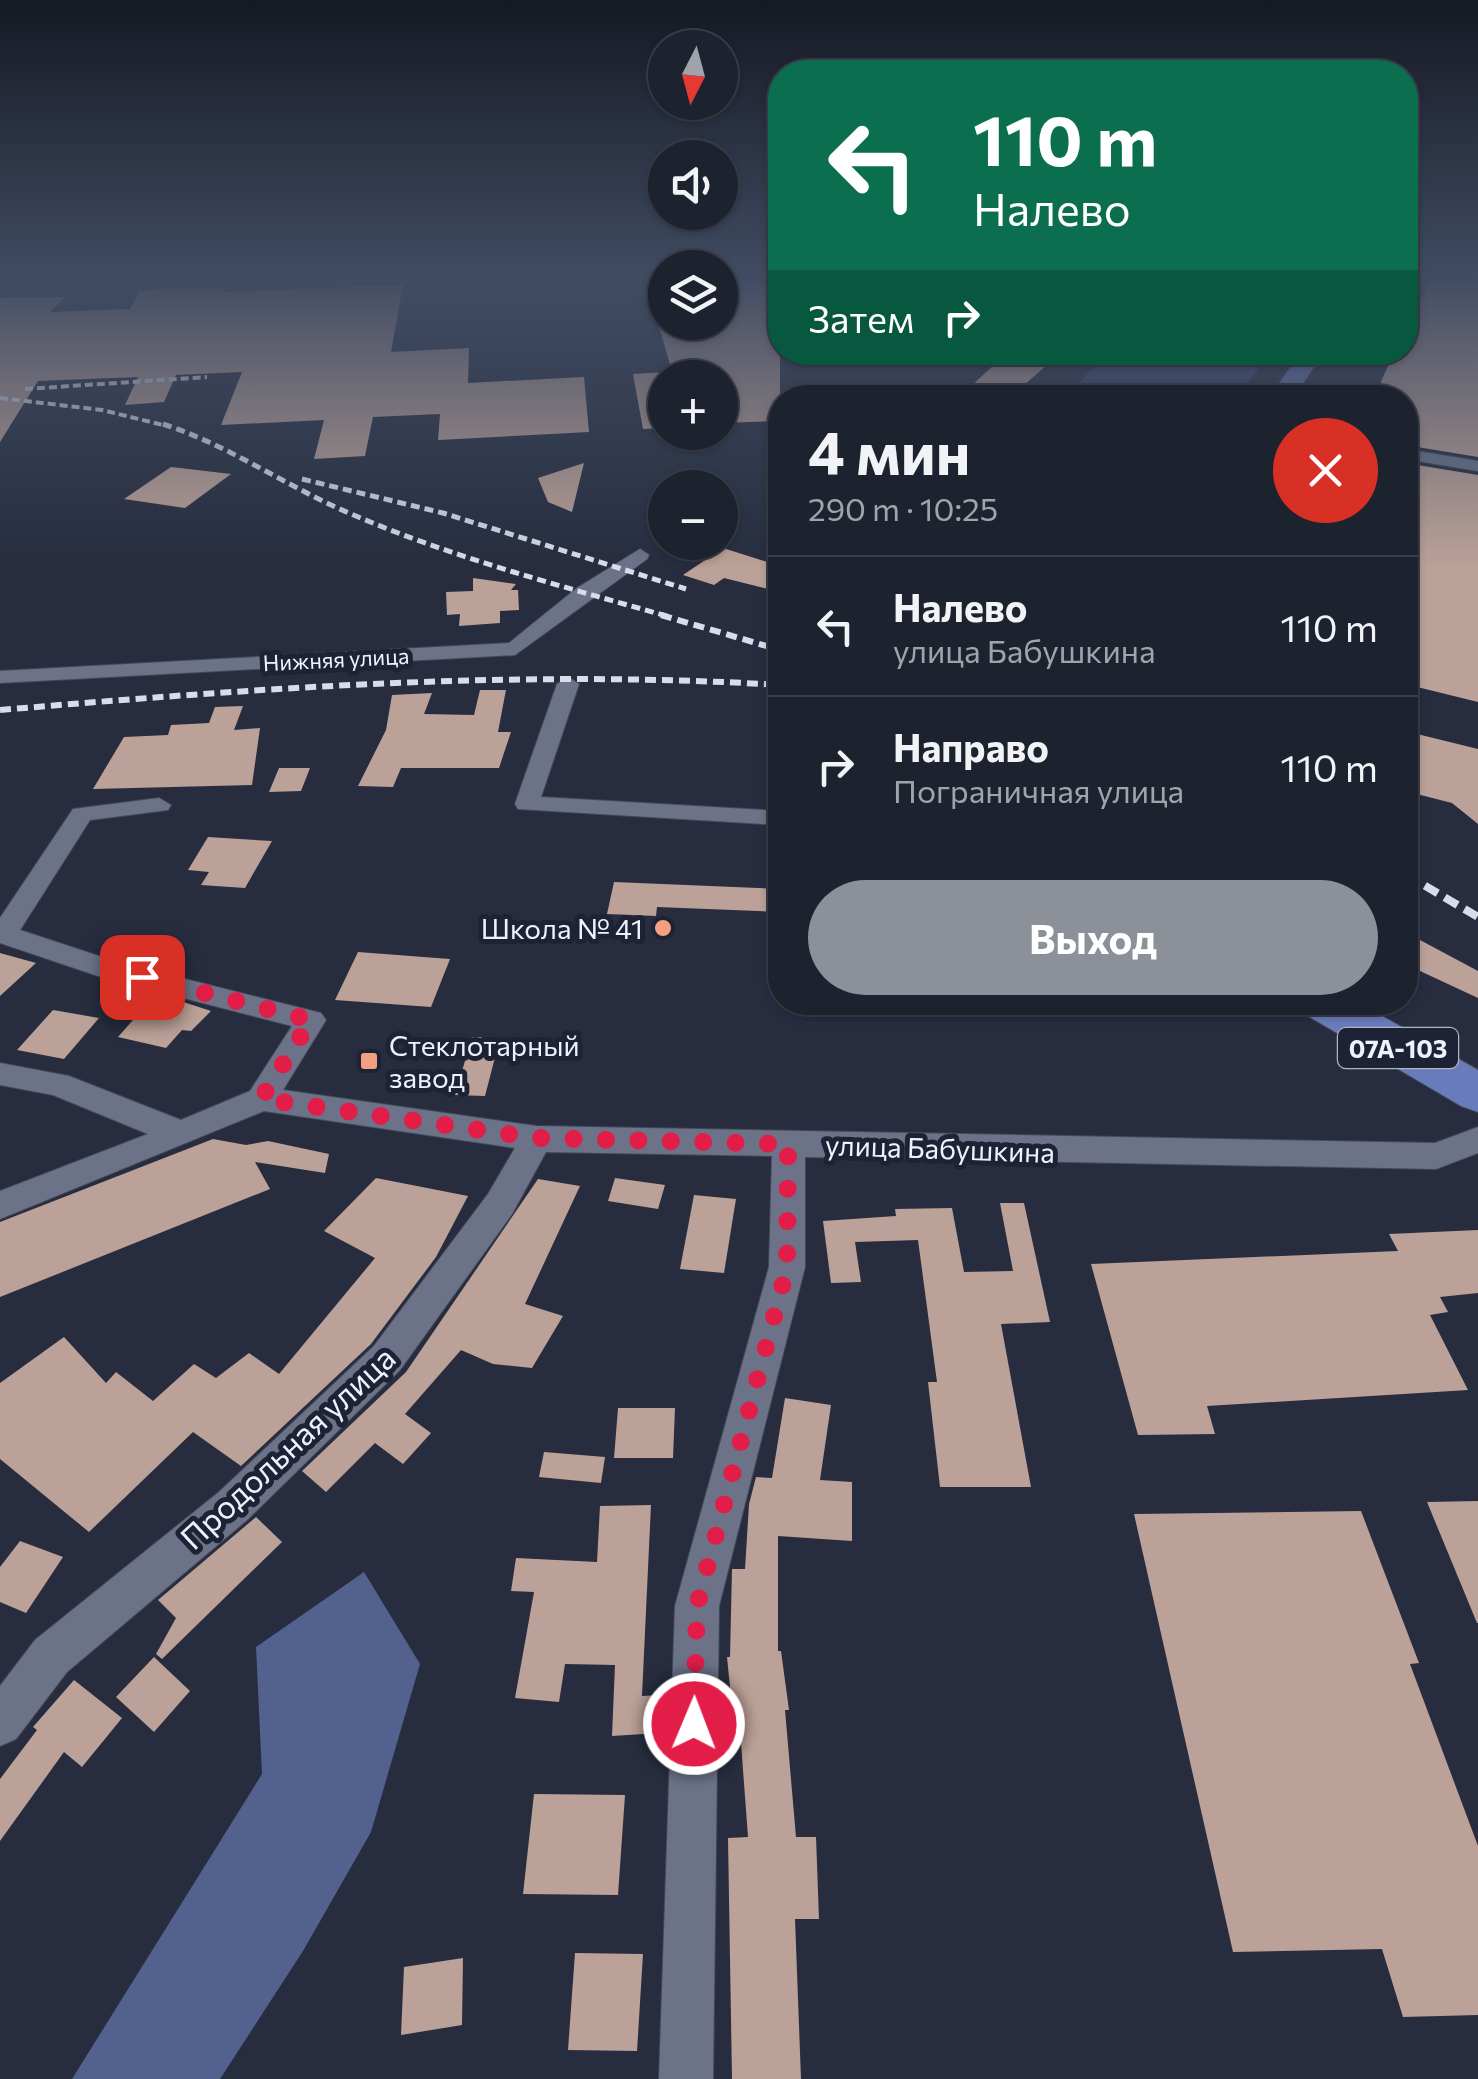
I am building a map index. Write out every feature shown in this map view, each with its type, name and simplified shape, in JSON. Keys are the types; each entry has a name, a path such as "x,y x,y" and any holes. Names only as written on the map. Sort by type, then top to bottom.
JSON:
{"main road":[{"name":"07А-103","path":"1342,1015 1478,1092"}],"street":[{"path":"1418,456 1478,466"},
{"name":"Нижняя улица","path":"0,677 515,649 584,592 640,555"},
{"path":"568,684 527,804 768,817"},
{"path":"0,1205 261,1099 311,1020 108,969 2,934 82,814 159,805"},
{"path":"0,1074 58,1084 182,1134"},
{"name":"улица Бабушкина","path":"261,1099 537,1138 1436,1156 1478,1140"},
{"name":"Продольная улица","path":"0,1723 51,1656 233,1506 387,1358 500,1204 537,1138"},
{"path":"686,2079 697,1606 787,1268 788,1144"}],"shaded area":[{"path":"1087,374 1255,374 1247,385 1077,385"},
{"path":"364,1572 420,1664 371,1832 303,1951 220,2079 72,2079 262,1774 256,1647"}],"building":[{"path":"0,374 198,374 176,375 164,402 125,405 138,377 38,381 0,442"},
{"path":"241,374 468,374 468,383 584,377 589,432 438,440 440,414 373,417 365,456 314,459 324,420 221,425"},
{"path":"633,374 648,374 648,429 643,429"},
{"path":"738,374 780,374 780,385 768,385 768,421 738,422"},
{"path":"984,374 1037,374 1024,385 972,385"},
{"path":"1384,374 1478,374 1478,457 1418,447 1418,385 1380,385"},
{"path":"584,463 572,512 548,502 538,478"},
{"path":"1418,465 1478,475 1478,702 1418,687"},
{"path":"171,467 231,474 185,508 124,499"},
{"path":"738,553 768,562 768,589 724,578 714,585 683,575 705,560 738,560"},
{"path":"473,578 516,584 511,590 518,590 519,610 500,611 500,623 459,626 460,614 447,615 446,592 473,591"},
{"path":"480,690 506,690 498,732 511,732 499,768 401,768 393,787 358,786 386,730 392,695 432,693 424,714 474,715"},
{"path":"243,706 234,730 260,728 252,785 93,789 124,737 168,735 171,725 209,723 215,707"},
{"path":"1418,734 1478,749 1478,824 1452,803 1418,794"},
{"path":"279,768 310,768 301,791 269,792"},
{"path":"208,837 272,841 245,888 201,885 209,872 188,870"},
{"path":"614,882 768,888 768,912 657,907 656,916 607,914"},
{"path":"1418,939 1478,971 1478,998 1418,970"},
{"path":"358,952 450,959 431,1007 335,1000"},
{"path":"0,953 36,963 0,996"},
{"path":"155,995 211,1011 191,1031 182,1030 166,1048 118,1037"},
{"path":"53,1010 99,1018 64,1059 17,1050"},
{"path":"472,1037 500,1038 485,1096 455,1095"},
{"path":"213,1139 246,1145 268,1141 329,1154 325,1173 255,1162 270,1189 0,1297 0,1222"},
{"path":"376,1178 468,1196 436,1257 371,1344 241,1466 193,1432 89,1532 0,1459 0,1383 64,1337 106,1383 116,1372 153,1401 194,1364 216,1378 249,1353 279,1374 375,1258 324,1231"},
{"path":"615,1178 665,1185 658,1209 608,1201"},
{"path":"538,1179 580,1186 525,1304 563,1316 532,1368 493,1364 461,1350 405,1414 431,1433 403,1464 375,1443 326,1492 302,1471 406,1372"},
{"path":"694,1195 736,1199 724,1273 680,1269"},
{"path":"1000,1203 1024,1203 1050,1322 1001,1324 1031,1487 940,1487 928,1382 937,1382 918,1240 855,1242 861,1282 831,1283 823,1221 896,1216 895,1209 952,1208 964,1272 1013,1271"},
{"path":"1478,1230 1478,1293 1440,1297 1448,1312 1430,1315 1468,1390 1207,1406 1215,1434 1138,1435 1091,1264 1398,1251 1389,1234"},
{"path":"785,1398 831,1405 820,1480 852,1482 852,1541 778,1536 778,1651 789,1710 785,1710 796,1837 816,1837 819,1919 795,1919 801,2079 732,2079 728,1838 748,1837 739,1716 733,1717 727,1657 732,1569 745,1569 749,1504 756,1477 772,1478"},
{"path":"618,1408 675,1408 673,1458 614,1458"},
{"path":"544,1452 605,1457 601,1483 539,1477"},
{"path":"1478,1501 1478,1623 1477,1623 1427,1502"},
{"path":"651,1505 642,1696 659,1695 659,1733 612,1736 615,1665 565,1664 559,1702 515,1698 534,1592 511,1591 516,1558 597,1562 600,1506"},
{"path":"1361,1511 1419,1663 1410,1664 1478,1846 1478,2015 1403,2017 1382,1949 1233,1952 1134,1514"},
{"path":"256,1517 282,1542 162,1659 156,1654 176,1618 158,1600"},
{"path":"20,1541 63,1557 26,1613 0,1602 0,1567"},
{"path":"154,1657 190,1691 154,1732 116,1697"},
{"path":"74,1680 122,1718 82,1767 64,1752 0,1841 0,1779 37,1730 33,1727"},
{"path":"534,1794 625,1795 618,1895 523,1894"},
{"path":"575,1953 643,1954 637,2051 568,2050"},
{"path":"463,1958 462,2025 401,2035 404,1967"}],"railway":[{"path":"25,389 207,377"},
{"path":"0,398 102,410 171,427"},
{"path":"163,424 213,444 332,505 433,546 670,617"},
{"path":"302,479 443,513 686,589"},
{"path":"661,615 768,646"},
{"path":"0,710 390,683 585,679 768,685"},
{"path":"1418,882 1478,917"}],"place":[{"name":"Школа № 41","path":"663,928"},
{"name":"Стеклотарный завод","path":"369,1061"}],"route":[{"path":"142,977 311,1020 261,1099 537,1138 788,1144 787,1268 697,1606 694,1724"}]}
